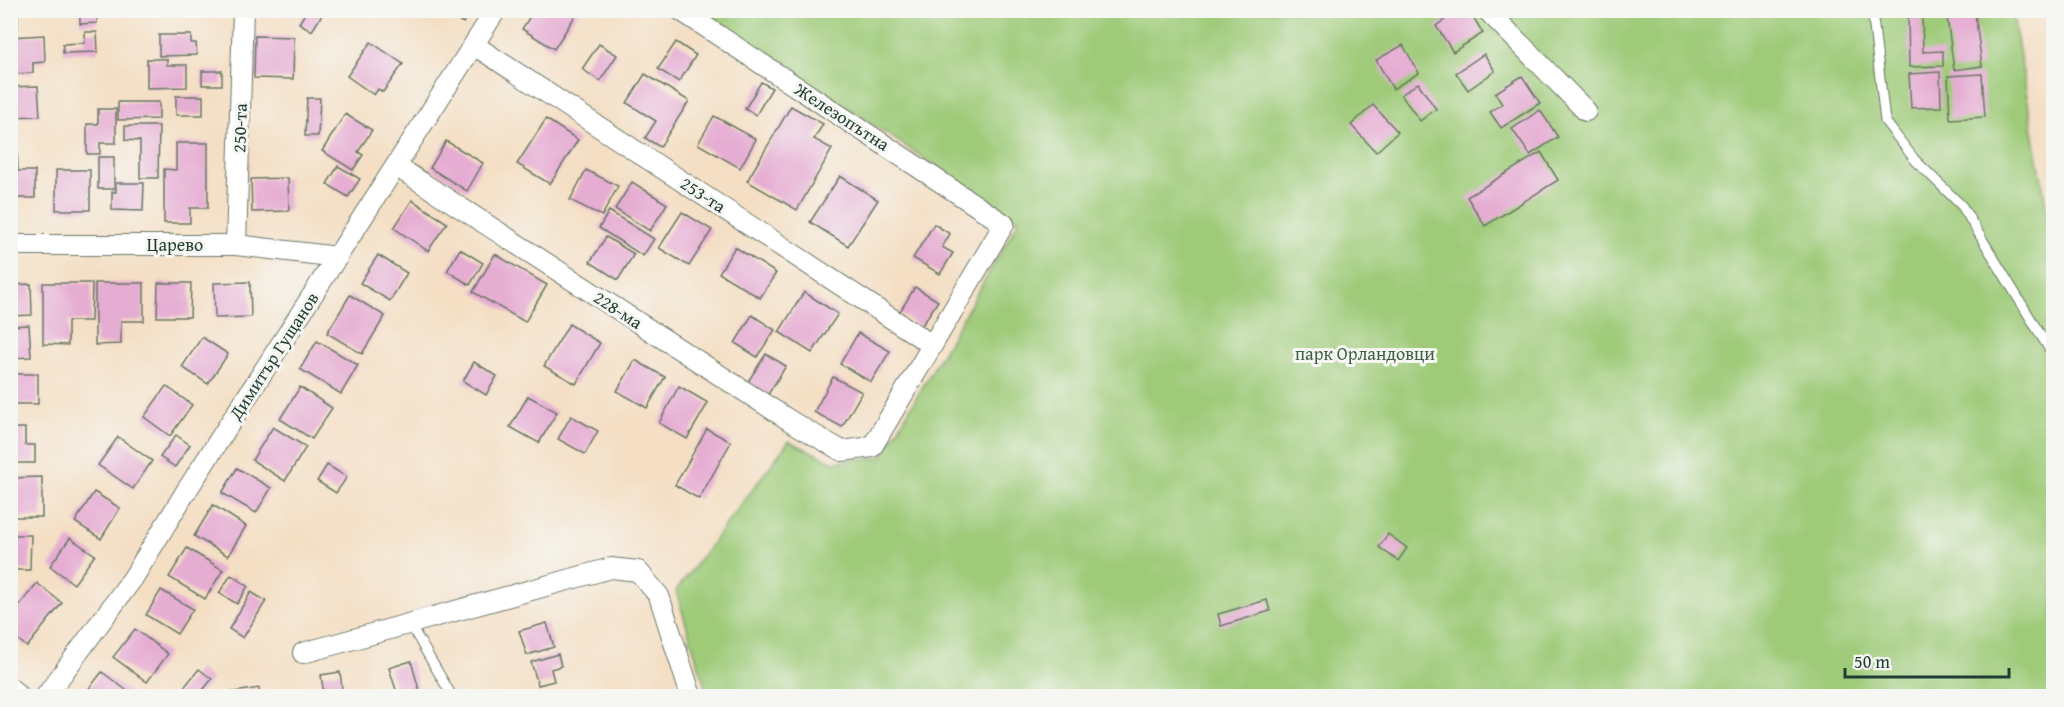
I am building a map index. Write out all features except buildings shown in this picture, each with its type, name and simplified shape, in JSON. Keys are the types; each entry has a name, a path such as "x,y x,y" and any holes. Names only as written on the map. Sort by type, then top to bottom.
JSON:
{"street":[{"name":"250-та","path":"236,245 243,10"},
{"name":"Димитър Гущанов","path":"45,696 134,578 185,493 496,10"},
{"name":"Железопътна","path":"680,10 1004,224 932,345"},
{"path":"1487,10 1586,111"},
{"name":"253-та","path":"474,45 932,345"},
{"name":"228-ма","path":"396,166 792,422 842,451 872,447 932,345"},
{"name":"Царево","path":"10,245 236,245 338,257"},
{"path":"303,653 611,568 638,571 659,596 691,696"},
{"path":"10,688 19,696"}],"lane":[{"path":"1872,10 1885,121 1915,160 1962,206 2054,357"},
{"path":"410,624 452,696"}],"green space":[{"name":"парк Орландовци","path":"701,11 2012,11 2053,245 2053,696 708,696 676,591 789,441 833,462 882,457 1019,221"}]}
